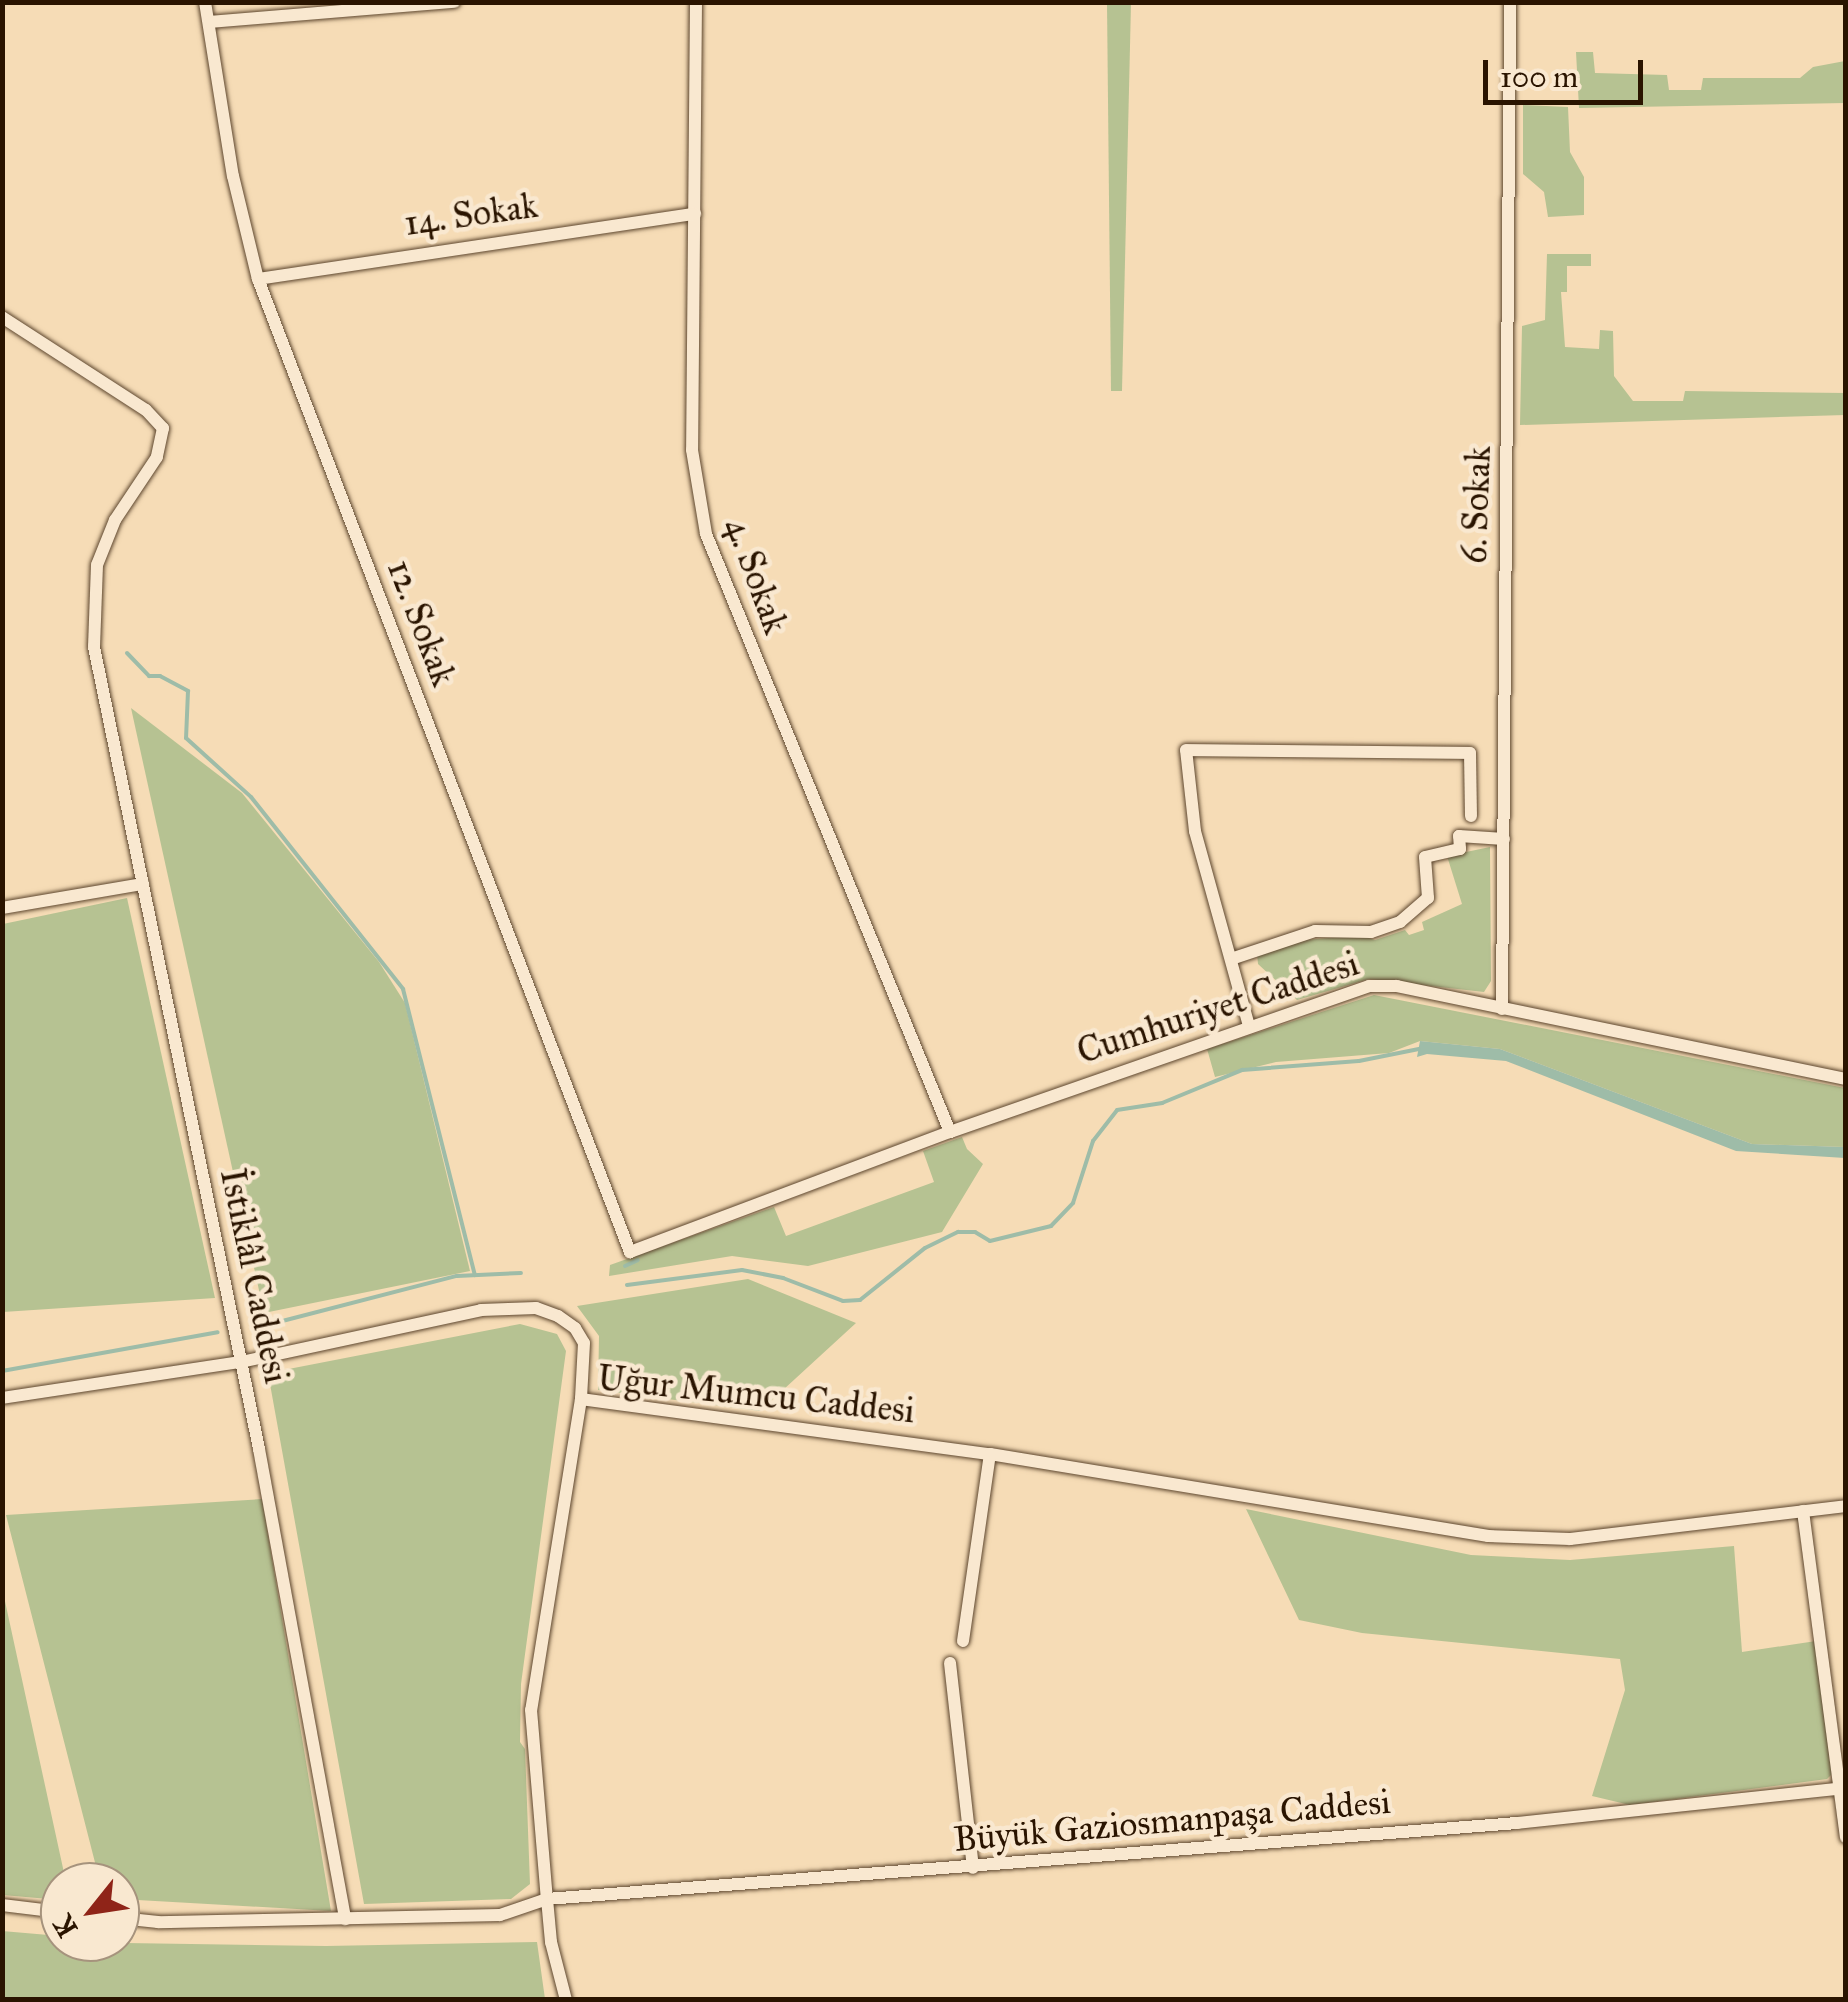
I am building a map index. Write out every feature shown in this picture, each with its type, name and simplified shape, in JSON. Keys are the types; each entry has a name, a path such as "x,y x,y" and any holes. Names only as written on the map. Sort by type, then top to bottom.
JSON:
{"street":[{"name":"12. Sokak","path":"205,2 233,176 258,279 630,1252"},
{"path":"208,22 454,2"},
{"name":"4. Sokak","path":"696,2 692,450 708,544 950,1132"},
{"name":"6. Sokak","path":"1502,1010 1510,2"},
{"name":"14. Sokak","path":"258,279 694,214"},
{"name":"İstiklâl Caddesi","path":"2,318 146,410 163,428 156,458 116,520 97,565 94,647 241,1362 345,1919"},
{"path":"1249,1026 1195,831 1186,750 1470,753 1471,816"},
{"path":"1231,959 1316,931 1371,932 1400,922 1428,898 1425,857 1460,849 1459,836 1504,839"},
{"path":"2,908 143,884"},
{"name":"Cumhuriyet Caddesi","path":"630,1252 950,1132 1335,995 1380,985 1846,1079"},
{"path":"2,1398 241,1362 481,1310 536,1308 575,1328 584,1343 580,1399"},
{"name":"Uğur Mumcu Caddesi","path":"566,2000 552,1942 530,1710 580,1399 990,1454 1488,1536 1570,1539 1846,1506"},
{"path":"963,1641 990,1454"},
{"path":"1802,1511 1843,1789 1846,1837"},
{"path":"950,1664 973,1868"},
{"name":"Büyük Gaziosmanpaşa Caddesi","path":"547,1900 1517,1823 1843,1789"},
{"path":"140,1920 500,1915 547,1900"},
{"path":"2,1905 40,1910"}],"shaded area":[{"path":"1107,3 1131,3 1122,391 1111,391"},
{"path":"1576,52 1593,52 1595,73 1667,75 1669,90 1701,90 1703,78 1800,78 1813,67 1845,61 1845,103 1579,108"},
{"path":"1523,105 1568,107 1570,152 1584,177 1584,215 1548,217 1544,192 1523,174"},
{"path":"1547,254 1591,254 1591,266 1567,266 1567,292 1561,292 1565,347 1599,349 1600,330 1613,331 1614,376 1633,401 1683,401 1685,391 1845,393 1845,415 1520,425 1522,326 1545,320"},
{"path":"131,708 242,793 379,962 405,1003 470,1271 264,1313"},
{"path":"1490,847 1491,981 1484,992 1369,979 1297,1000 1258,964 1257,954 1306,940 1360,935 1375,940 1405,930 1409,935 1424,930 1422,922 1462,904 1447,856"},
{"path":"127,898 215,1298 3,1312 3,924"},
{"path":"1374,995 1845,1088 1845,1147 1752,1144 1500,1049 1420,1041 1389,1053 1276,1062 1215,1077 1207,1049"},
{"path":"1420,1041 1500,1049 1752,1144 1845,1147 1845,1158 1736,1151 1506,1061 1427,1054 1417,1057"},
{"path":"962,1137 967,1149 983,1164 942,1232 808,1266 732,1256 609,1276 610,1265 774,1207 786,1236 934,1182 923,1151"},
{"path":"748,1279 856,1323 760,1411 598,1390 599,1336 577,1306"},
{"path":"520,1324 557,1334 566,1351 521,1684 520,1742 525,1749 530,1884 511,1899 364,1904 268,1373"},
{"path":"262,1499 331,1911 140,1900 140,1862 95,1862 6,1515"},
{"path":"1246,1509 1471,1555 1570,1560 1734,1546 1742,1652 1816,1641 1833,1773 1827,1779 1630,1805 1592,1796 1625,1690 1620,1659 1362,1633 1299,1620"},
{"path":"3,1592 62,1862 40,1862 40,1898 3,1895"},
{"path":"2,1931 40,1934 40,1962 140,1962 140,1943 326,1946 537,1942 545,1999 3,1999"}],"waterway":[{"path":"127,653 149,676 160,676 188,691 186,738 251,797 403,989 475,1275"},
{"path":"627,1285 742,1270 783,1278 843,1301 860,1300 925,1248 958,1232 975,1232 990,1241 1051,1226 1073,1203 1093,1141 1117,1110 1162,1103 1242,1070 1359,1061 1419,1049"},
{"path":"625,1266 638,1260"},
{"path":"263,1326 457,1276 521,1273"},
{"path":"2,1371 218,1332"}]}
